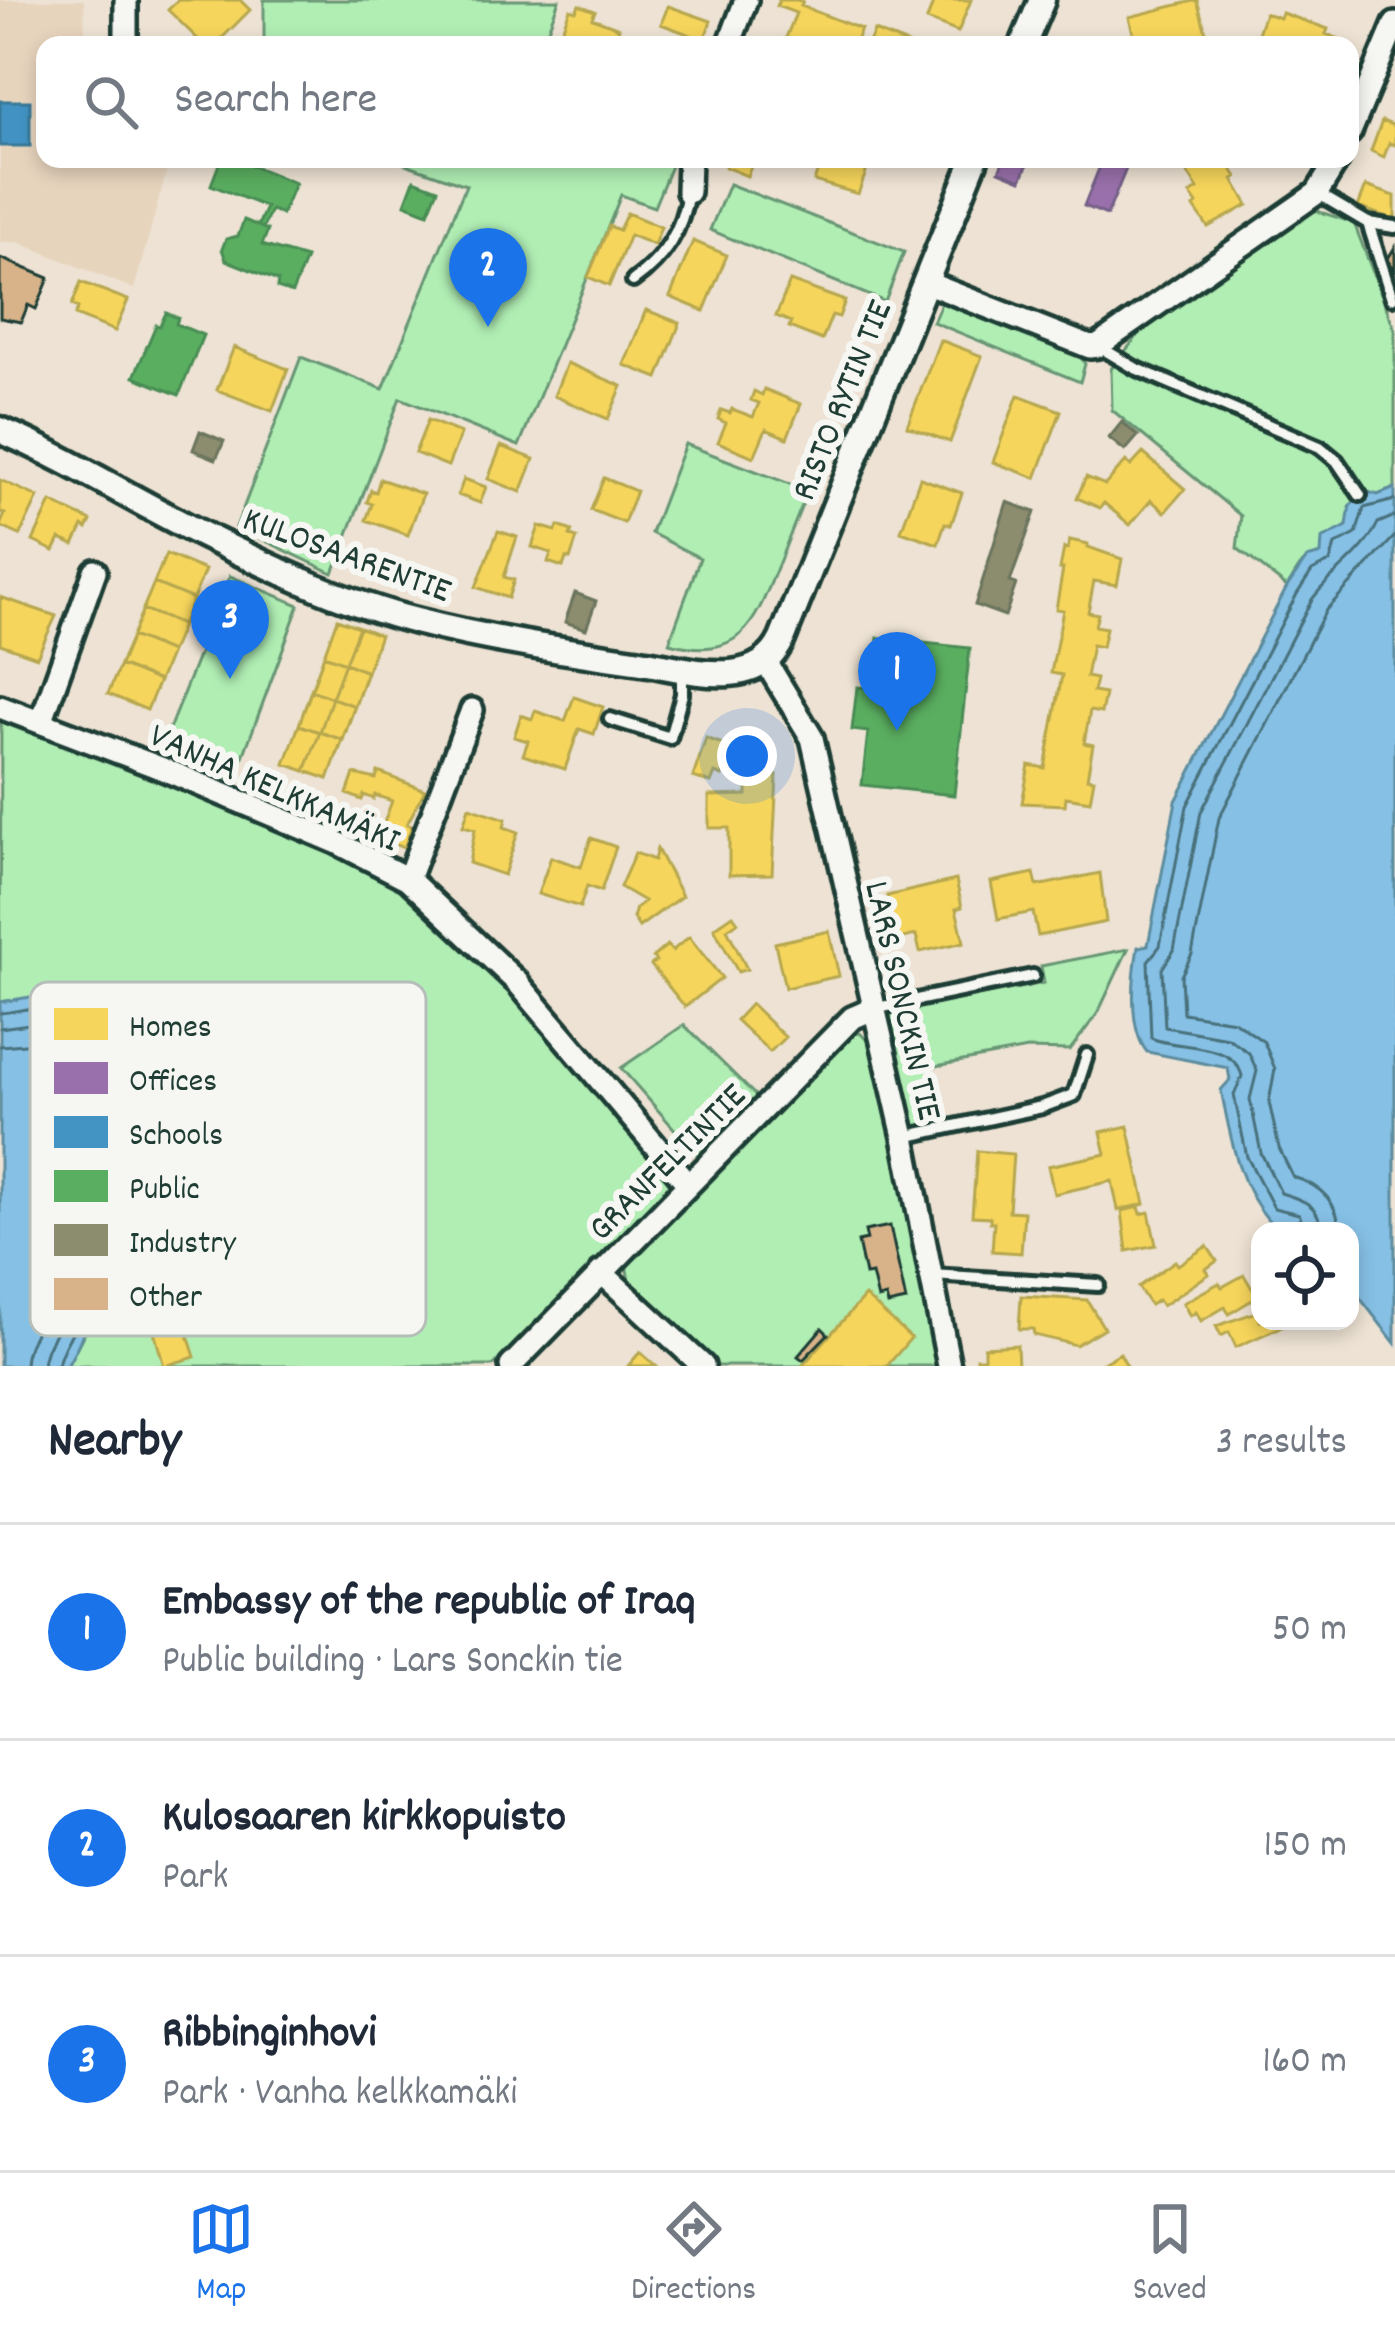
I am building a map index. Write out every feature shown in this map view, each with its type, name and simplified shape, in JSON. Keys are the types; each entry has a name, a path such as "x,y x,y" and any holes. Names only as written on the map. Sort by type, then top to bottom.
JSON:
{"street":[{"path":"126,0 126,36"},
{"path":"732,36 746,0"},
{"path":"1027,36 1042,0"},
{"path":"1359,110 1395,24"},
{"path":"688,192 689,168"},
{"name":"RISTO RYTIN TIE","path":"766,662 782,640 971,168"},
{"path":"925,282 1098,346 1316,193 1332,168"},
{"name":"KULOSAARENTIE","path":"0,430 54,453 214,541 413,621 724,674 766,662"},
{"path":"41,722 95,571"},
{"name":"LARS SONCKIN TIE","path":"766,662 810,730 904,1137 949,1366"},
{"name":"VANHA KELKKAMÄKI","path":"0,707 336,842 408,879 518,983 687,1183"},
{"path":"408,879 472,710"},
{"name":"GRANFELTINTIE","path":"511,1366 852,1018 873,1009"},
{"path":"601,1272 703,1366"}],"lane":[{"path":"633,281 653,267 677,234 688,192"},
{"path":"1316,193 1368,223 1395,227"},
{"path":"1368,223 1392,298"},
{"path":"1098,346 1135,368 1320,446 1337,461 1360,495"},
{"path":"610,719 670,738 682,694 682,668"},
{"path":"873,1009 1033,976"},
{"path":"904,1137 1042,1107 1074,1095 1087,1055"},
{"path":"932,1275 1097,1286"}],"shaded area":[{"path":"0,0 84,0 85,36 36,36 36,168 168,168 134,289 18,242 0,242"}],"green space":[{"path":"264,0 559,0 545,36 264,36"},
{"path":"417,168 670,168 654,207 621,195 519,446 400,398 333,573 236,527 301,357 383,389 466,185"},
{"path":"729,184 904,252 885,302 710,230"},
{"path":"1308,208 1354,223 1395,330 1395,489 1363,507 1321,554 1302,564 1287,587 1237,548 1241,516 1112,410 1111,369 1146,325"},
{"path":"942,301 1077,351 1085,364 1080,382 933,322"},
{"path":"685,444 808,491 760,608 740,634 712,647 669,643 700,558 651,533"},
{"path":"230,576 299,605 234,781 160,752"},
{"path":"1,714 314,841 421,900 490,964 671,1180 493,1366 67,1366 83,1336 426,1336 426,982 30,982 30,998 0,1002"},
{"path":"1128,949 1098,1013 1070,1050 1027,1049 931,1067 941,1120 915,1127 889,1013 1044,983 1041,966"},
{"path":"684,1025 757,1097 699,1157 621,1068"},
{"path":"860,1033 872,1045 937,1366 718,1366 630,1287 626,1264 848,1035"}],"water":[{"path":"1395,488 1395,1343 1359,1297 1359,1222 1270,1222 1237,1160 1221,1090 1230,1080 1228,1068 1147,1052 1137,1030 1134,1002 1138,947 1148,945 1176,801 1287,587 1307,558 1321,554 1322,539 1347,526 1350,505 1368,492 1378,495"},
{"path":"30,997 30,1336 81,1336 67,1366 0,1366 0,1002"}],"building: Homes":[{"path":"178,0 240,0 250,10 224,36 195,36 168,10"},
{"path":"779,0 797,0 803,2 801,6 861,29 858,36 787,36 796,13 777,6"},
{"path":"934,0 971,0 958,32 927,20"},
{"path":"1197,0 1207,36 1134,36 1129,17"},
{"path":"579,5 595,11 592,18 619,28 616,36 560,36 570,9 576,11"},
{"path":"668,6 711,21 705,36 661,24"},
{"path":"1265,13 1280,18 1282,13 1328,29 1326,34 1332,36 1257,36"},
{"path":"1382,121 1395,126 1395,145 1389,143 1384,157 1371,151"},
{"path":"727,168 750,168 747,176"},
{"path":"819,168 868,168 858,194 814,181"},
{"path":"1184,168 1231,168 1248,205 1208,227 1190,194 1198,189"},
{"path":"1366,186 1395,196 1395,220 1358,207"},
{"path":"627,213 661,227 654,245 630,235 609,286 588,277 609,226 619,230"},
{"path":"693,241 727,255 704,311 670,297"},
{"path":"790,281 845,301 839,317 832,315 822,340 789,327 791,322 776,316"},
{"path":"81,282 128,300 115,331 75,315 78,308 72,305"},
{"path":"646,310 680,323 658,378 624,365"},
{"path":"940,340 982,356 950,442 907,426"},
{"path":"234,347 288,369 272,411 217,390"},
{"path":"567,363 622,386 608,419 554,396"},
{"path":"764,389 801,404 787,438 766,429 754,457 718,442 726,423 718,419 721,410 753,417 759,403 751,400 754,391 762,395"},
{"path":"1018,395 1061,411 1036,478 993,462"},
{"path":"428,420 461,433 448,466 415,453"},
{"path":"501,446 534,459 521,492 488,479"},
{"path":"1143,453 1185,489 1165,512 1151,500 1130,525 1104,503 1100,508 1077,498 1086,477 1105,485 1126,461 1131,466"},
{"path":"604,478 636,491 624,523 591,510"},
{"path":"920,478 962,493 951,525 945,523 938,544 901,531"},
{"path":"380,479 423,494 408,535 366,520 371,490 376,492"},
{"path":"464,479 486,487 480,503 458,495"},
{"path":"0,480 38,497 20,535 0,526 5,514 0,512"},
{"path":"51,502 91,521 87,529 83,526 74,545 60,539 54,551 33,541"},
{"path":"539,526 556,531 558,526 577,538 563,567 548,562 551,553 532,547"},
{"path":"498,531 517,537 504,577 514,580 508,598 476,587"},
{"path":"1070,540 1122,559 1117,585 1094,581 1088,612 1098,614 1095,626 1106,628 1102,647 1092,645 1086,677 1096,679 1093,692 1105,694 1101,713 1090,711 1084,743 1093,745 1087,778 1094,779 1090,801 1066,797 1065,805 1022,803 1029,765 1045,768 1062,675 1051,673 1063,610 1056,609 1060,569"},
{"path":"166,554 205,570 193,599 154,583"},
{"path":"154,583 193,599 182,625 143,609"},
{"path":"0,597 56,616 37,657 0,644"},
{"path":"143,609 182,625 171,652 132,636"},
{"path":"337,619 380,635 328,779 285,764"},
{"path":"337,619 359,627 345,663 324,655"},
{"path":"359,627 380,635 367,672 345,663"},
{"path":"132,636 171,652 159,681 120,665"},
{"path":"324,655 345,663 332,698 311,690"},
{"path":"345,663 367,672 355,706 332,698"},
{"path":"120,665 159,681 147,710 108,694"},
{"path":"311,690 332,698 320,732 299,725"},
{"path":"574,697 603,707 594,734 579,729 565,769 523,755 528,741 514,737 521,715 532,719 535,711 565,721"},
{"path":"332,698 355,706 343,740 320,732"},
{"path":"299,725 320,732 305,771 285,764"},
{"path":"320,732 343,740 328,779 305,771"},
{"path":"706,738 739,750 733,766 727,764 722,776 715,773 711,783 693,777"},
{"path":"378,772 425,790 407,824 412,826 404,848 378,838 392,801 375,795 374,799 364,795 362,800 347,794 354,774 376,779"},
{"path":"747,775 777,775 772,874 729,875 729,828 709,828 709,796 747,795"},
{"path":"469,807 506,819 504,827 518,832 504,875 469,863 475,829 463,826"},
{"path":"591,838 616,847 601,891 587,886 580,907 538,894 551,857 581,867"},
{"path":"657,849 682,896 639,927 633,918 644,901 620,887 635,853 654,860"},
{"path":"1034,873 1037,886 1100,873 1106,922 1038,936 1033,912 998,919 991,882"},
{"path":"956,880 962,907 956,909 964,942 920,952 916,935 890,941 887,896"},
{"path":"733,915 738,922 727,929 747,969 738,972 714,928"},
{"path":"829,931 839,976 785,988 775,943"},
{"path":"689,937 722,978 685,1007 651,965 667,945 672,951"},
{"path":"751,1004 785,1037 770,1052 736,1020"},
{"path":"1128,1126 1145,1204 1118,1210 1112,1181 1054,1194 1048,1166 1106,1154 1101,1132"},
{"path":"977,1151 1013,1154 1009,1211 1024,1212 1021,1253 992,1251 994,1222 990,1217 972,1216"},
{"path":"1139,1207 1141,1214 1149,1212 1156,1245 1127,1251 1122,1211"},
{"path":"1207,1246 1217,1261 1206,1269 1209,1274 1162,1306 1158,1300 1150,1305 1138,1287"},
{"path":"1244,1275 1251,1287 1251,1301 1229,1314 1225,1307 1201,1321 1196,1312 1190,1316 1183,1303 1219,1283 1222,1287"},
{"path":"865,1296 911,1338 887,1366 802,1366"},
{"path":"1021,1296 1087,1300 1104,1328 1076,1345 1034,1335 1033,1329 1019,1329"},
{"path":"1251,1314 1251,1330 1274,1330 1236,1347 1229,1332 1221,1336 1216,1326"},
{"path":"155,1336 188,1336 195,1357 164,1366"},
{"path":"1017,1345 1018,1366 977,1366 977,1358 984,1358 984,1347"},
{"path":"640,1352 656,1366 628,1366"},
{"path":"1120,1353 1127,1366 1098,1366"}],"building: Offices":[{"path":"1000,168 1026,168 1021,180"},
{"path":"1099,168 1126,168 1107,215 1084,206"}],"building: Schools":[{"path":"0,101 30,101 30,146 0,146"}],"building: Public":[{"path":"218,168 258,168 295,183 282,214 271,210 263,228 258,226 266,207 211,185"},
{"path":"414,180 438,189 428,213 405,204"},
{"path":"244,220 268,230 262,245 306,258 292,293 277,288 278,281 226,260 222,249 226,239 238,236"},
{"path":"166,313 178,318 176,324 203,335 179,395 134,377"},
{"path":"878,638 970,648 954,795 862,785 868,732 852,730 857,687 873,688"}],"building: Industry":[{"path":"1122,422 1138,436 1125,451 1109,438"},
{"path":"200,431 224,441 216,459 193,450"},
{"path":"1007,502 1035,512 1010,582 1016,584 1005,616 975,605"},
{"path":"575,593 596,601 586,629 565,622"}],"building: Other":[{"path":"1395,247 1395,271 1387,260"},
{"path":"0,258 49,278 36,309 28,305 21,322 0,318"},
{"path":"890,1226 906,1301 888,1305 886,1297 878,1299 872,1274 865,1275 858,1242 867,1240 865,1231"},
{"path":"822,1328 828,1334 803,1360 798,1356"}],"place":[{"name":"Kulosaaren kirkkopuisto","path":"488,327"},
{"name":"Ribbinginhovi","path":"230,679"},
{"name":"Embassy of the republic of Iraq","path":"897,731"}]}
